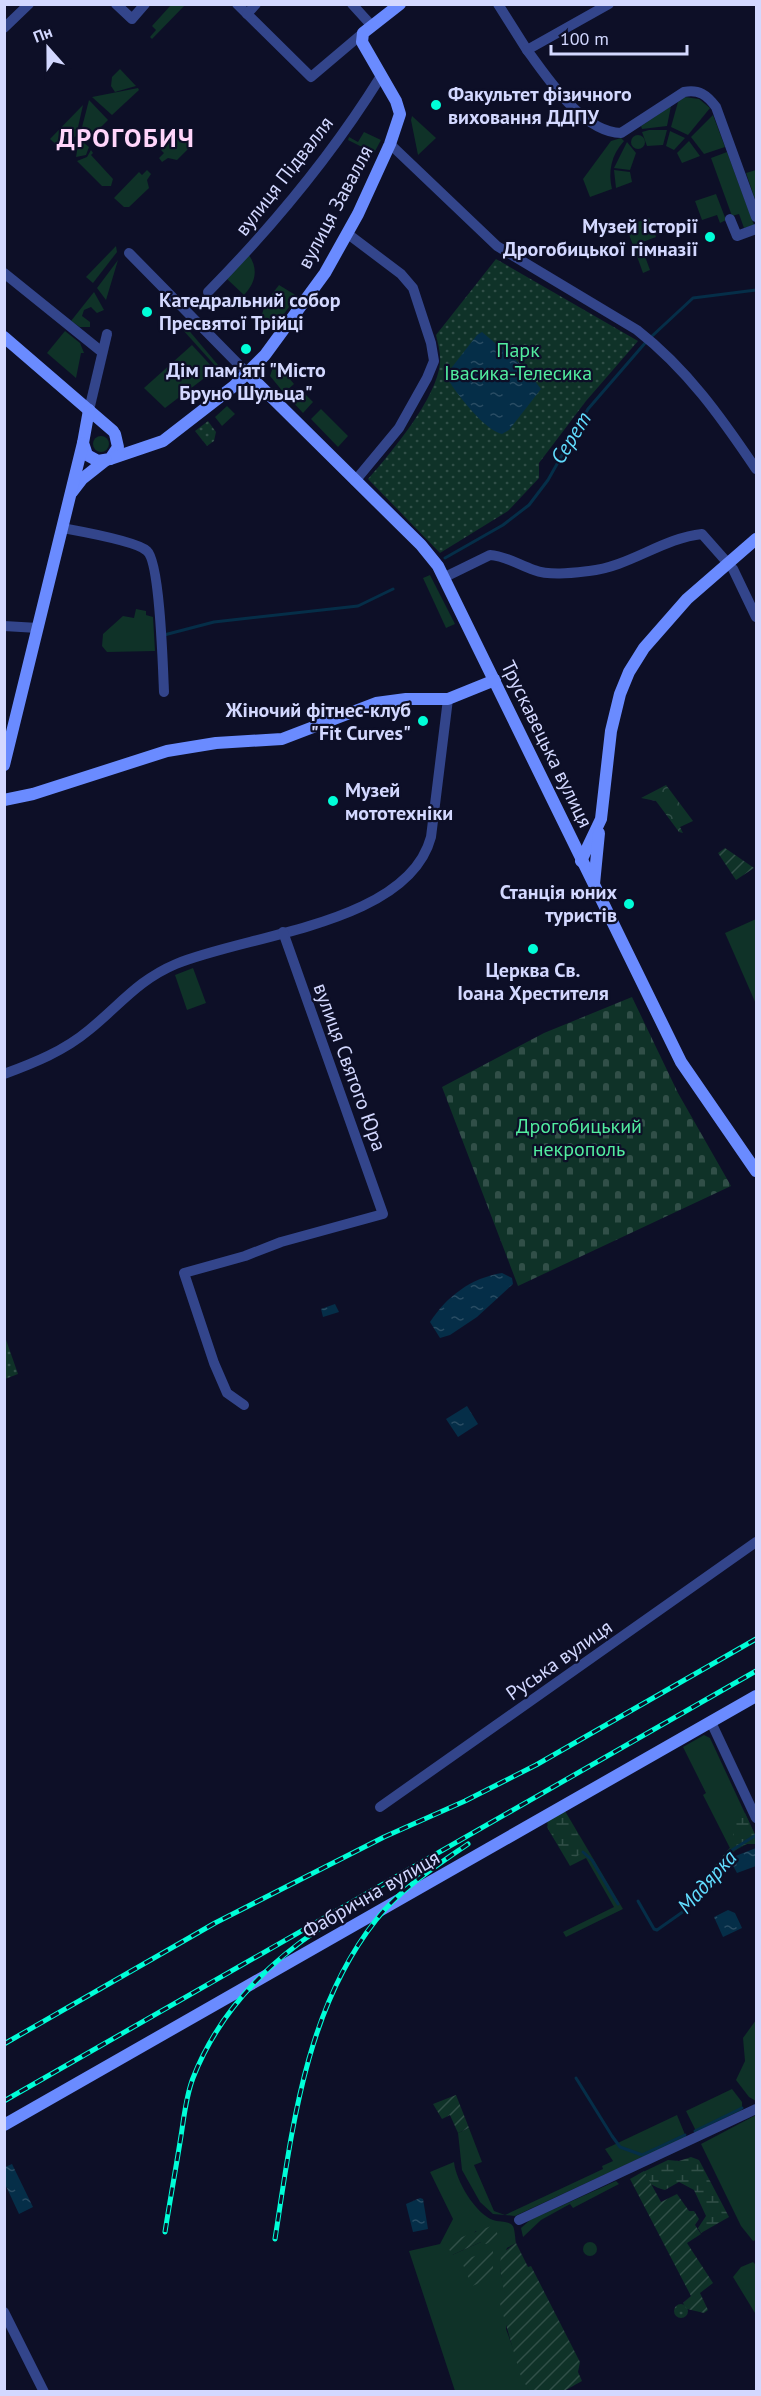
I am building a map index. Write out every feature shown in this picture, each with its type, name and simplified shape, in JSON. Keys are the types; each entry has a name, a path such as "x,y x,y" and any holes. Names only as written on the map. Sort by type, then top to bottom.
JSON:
{"street":[{"path":"4,28 28,4"},
{"path":"116,4 132,19 145,4"},
{"path":"237,4 311,77 400,4"},
{"path":"247,14 256,4"},
{"path":"352,4 367,30"},
{"path":"498,4 527,50 570,104 591,124 611,133 621,133 684,92 694,91 709,98 716,107 756,217"},
{"path":"527,50 609,4"},
{"name":"вулиця Завалля","path":"108,460 163,441 248,374 294,317 325,273 348,234 390,144 400,111 362,42 367,30"},
{"name":"вулиця Підвалля","path":"208,292 256,243 296,196 381,76"},
{"path":"390,144 498,246 643,334 656,345 707,398 756,469"},
{"path":"730,219 737,236 756,229"},
{"path":"348,234 401,274 412,288 431,343 434,361 399,428 355,482"},
{"path":"129,253 248,374"},
{"path":"4,273 102,352"},
{"path":"4,765 107,334"},
{"path":"4,337 114,433 118,447 108,460 82,479 69,495"},
{"name":"Трускавецька вулиця","path":"248,374 438,567 495,680 581,861 688,1073 756,1171"},
{"path":"83,441 94,428 106,428 132,444 148,447"},
{"path":"83,441 90,458 108,460"},
{"path":"62,528 146,549 150,555 156,577 164,692"},
{"path":"438,567 499,555 540,572 591,571 613,567 686,537 702,534 727,562 756,617"},
{"path":"593,885 597,828 611,731 620,694 629,672 657,632 727,562 756,539"},
{"path":"4,626 38,628"},
{"path":"4,800 33,794 167,751 216,743 282,739 376,703 406,699 448,699 495,680"},
{"path":"4,1074 31,1064 69,1044 90,1030 136,987 160,972 195,958 370,902 399,885 420,865 431,837 448,699"},
{"path":"573,844 597,828"},
{"path":"581,861 597,828"},
{"name":"вулиця Святого Юра","path":"244,1405 227,1393 214,1364 184,1273 245,1256 281,1242 383,1214 282,932"},
{"name":"Руська вулиця","path":"380,1808 756,1542"},
{"name":"Фабрична вулиця","path":"4,2125 756,1696"},
{"path":"711,1722 756,1818"},
{"path":"519,2220 756,2109"},
{"path":"4,2312 44,2391"}],"green space":[{"path":"171,5 185,5 152,39 150,37 156,30 152,26"},
{"path":"120,69 136,86 115,92 111,86 112,77"},
{"path":"138,88 139,90 112,115 92,97"},
{"path":"685,97 699,99 710,108 688,135 671,127 678,102"},
{"path":"89,100 108,120 87,141 80,135"},
{"path":"83,105 76,136 59,147 50,139"},
{"path":"671,106 667,126 642,129 641,126"},
{"path":"713,115 725,147 704,154 691,137"},
{"path":"412,116 436,138 418,155 411,120"},
{"path":"667,130 663,145 647,146 642,132"},
{"path":"182,131 193,144 177,160 168,158 162,162 159,158 164,153 161,150"},
{"path":"670,131 685,138 674,150 666,146"},
{"path":"364,132 381,140 374,153 348,140 349,137 358,142"},
{"path":"638,135 643,137 645,142 643,147 638,149 633,147 631,142 633,137"},
{"path":"621,138 624,141 616,152 612,164 610,176 612,189 590,197 583,179 611,141"},
{"path":"79,139 89,147 86,155 76,157"},
{"path":"689,141 700,156 682,163 677,153"},
{"path":"627,142 636,153 630,170 614,168"},
{"path":"91,150 93,153 91,155 113,179 111,186 102,186 77,161 87,157"},
{"path":"727,152 754,225 744,228 739,214 732,216 711,158"},
{"path":"147,170 151,174 147,180 149,188 129,207 124,207 114,198 139,172 142,175"},
{"path":"614,170 630,172 632,182 616,188"},
{"path":"756,170 756,202 746,173"},
{"path":"716,194 726,220 720,223 717,215 702,220 695,201"},
{"path":"649,218 656,237 640,243 650,270 643,273 626,226"},
{"path":"116,246 117,252 93,283 86,277"},
{"path":"249,255 255,271 251,286 244,295 227,279"},
{"name":"Парк Івасика-Телесика","path":"496,259 638,341 586,401 539,463 539,478 508,511 440,553 368,479 412,424 431,392 440,363 436,335"},
{"path":"118,260 106,300 97,288"},
{"path":"279,285 297,296 273,329 261,317 266,302"},
{"path":"94,292 104,310 97,313 91,307 84,310 82,316 90,322 90,327 80,327 71,321"},
{"path":"186,327 229,378 228,380 183,330"},
{"path":"65,331 80,343 84,353 81,353 76,378 47,353"},
{"path":"192,345 215,370 165,408 144,388"},
{"path":"275,361 294,384 284,393 270,376"},
{"path":"300,389 313,402 303,413 290,399"},
{"path":"227,406 235,414 222,426 215,417"},
{"path":"321,409 348,436 338,447 311,419"},
{"path":"208,421 216,432 214,441 207,446 195,431"},
{"path":"98,436 104,436 109,444 107,450 98,452 93,447 93,441"},
{"path":"430,575 455,624 446,628 423,578"},
{"path":"136,609 146,611 146,615 153,617 155,651 107,652 102,646 103,634 123,616 134,618"},
{"path":"666,785 693,821 680,827 683,833 679,832 656,801 641,798"},
{"path":"725,848 754,868 736,880 718,853"},
{"path":"756,919 756,1004 725,933"},
{"path":"193,968 206,1003 187,1010 175,975"},
{"name":"Дрогобицький некрополь","path":"632,997 678,1093 731,1186 518,1286 442,1087 544,1033"},
{"path":"4,1334 18,1374 5,1379 4,1379"},
{"path":"704,1735 710,1738 756,1837 756,1844 747,1844 732,1852 703,1795 706,1793 683,1747"},
{"path":"565,1811 623,1909 566,1937 563,1932 614,1907 586,1858 570,1866 548,1829 547,1821"},
{"path":"745,1813 756,1837 756,1844 739,1848 719,1872 713,1868 733,1844 733,1821"},
{"path":"560,1816 568,1820 576,1830 581,1842 583,1852 576,1857 564,1854 547,1827 551,1820"},
{"path":"756,2020 756,2101 749,2097 736,2080 745,2061 743,2038"},
{"path":"732,2089 742,2102 742,2110 696,2131 686,2111"},
{"path":"456,2095 469,2128 458,2133 450,2115 442,2119 433,2104"},
{"path":"677,2115 686,2137 515,2216 493,2214 480,2202 462,2170 458,2133 469,2128 482,2162 474,2165 494,2211 505,2215 603,2169 602,2166 613,2161 605,2149"},
{"path":"756,2115 756,2240 753,2241 741,2226 701,2144"},
{"path":"691,2157 699,2160 729,2217 701,2233 698,2228 706,2216 694,2190 679,2182 665,2190 661,2189 648,2182 641,2173 668,2160 679,2161"},
{"path":"454,2162 462,2187 473,2204 493,2220 513,2226 516,2243 507,2248 500,2268 506,2298 506,2329 529,2391 455,2391 409,2251 440,2244 453,2219 430,2172","holes":["476,2231 481,2242 452,2255"]},
{"path":"644,2171 661,2202 677,2194 689,2211 694,2211 699,2219 695,2225 701,2234 687,2243 713,2283 700,2293 708,2310 704,2313 687,2309 683,2303 691,2296 630,2179"},
{"path":"616,2181 619,2184 573,2208 570,2204 541,2220 523,2237 521,2228 530,2220"},
{"path":"494,2225 499,2238 486,2244 481,2242 452,2255 446,2243"},
{"path":"587,2242 593,2242 597,2249 593,2256 587,2256 583,2252 583,2246"},
{"path":"516,2243 528,2267 531,2266 580,2362 578,2372 582,2381 564,2391 529,2391 520,2374 499,2300 505,2297 500,2268 501,2254"},
{"path":"493,2251 493,2278 472,2286 461,2260"},
{"path":"753,2262 756,2265 755,2313 733,2277 741,2267"},
{"path":"681,2304 686,2306 688,2311 686,2316 681,2318 676,2316 674,2311 676,2306"}],"water":[{"path":"482,332 525,368 541,389 509,430 502,434 480,419 464,402 447,378 449,371 477,335"},
{"path":"502,1273 512,1278 513,1284 477,1317 450,1335 440,1338 430,1322 444,1304 470,1284"},
{"path":"335,1304 339,1312 323,1317 321,1309"},
{"path":"467,1406 478,1424 458,1437 446,1419"},
{"path":"756,1848 756,1866 737,1873 731,1862 733,1857"},
{"path":"728,1910 735,1913 742,1928 723,1937 714,1917"},
{"path":"12,2164 33,2207 19,2214 5,2184 5,2167"},
{"path":"420,2198 423,2199 428,2229 413,2232 406,2204"}],"waterway":[{"name":"Серет","path":"651,337 693,298 756,290"},
{"name":"Серет","path":"445,558 503,525 529,505 548,480 588,409 646,342"},
{"name":"Серет","path":"164,635 214,622 358,606 393,589"},
{"name":"Мадярка","path":"638,1901 654,1929 657,1930 684,1911 729,1852 756,1835"},
{"name":"Мадярка","path":"583,1852 592,1860 618,1904"},
{"path":"576,2078 620,2147 642,2155 685,2135"},
{"path":"695,2131 742,2108"}],"railway":[{"path":"4,2044 215,1923 384,1837 465,1801 536,1765 756,1639"},
{"path":"4,2101 756,1671"},
{"path":"275,2239 288,2156 305,2072 317,2032 333,1992 352,1955 376,1920 396,1898 468,1844"},
{"path":"165,2232 187,2099 203,2055 229,2012 245,1993 280,1959 319,1929"}],"place":[{"name":"Факультет фізичного виховання ДДПУ","path":"436,105"},
{"name":"Музей історії Дрогобицької гімназії","path":"710,237"},
{"name":"Катедральний собор Пресвятої Трійці","path":"147,312"},
{"name":"Дім пам'яті \"Місто Бруно Шульца\"","path":"246,349"},
{"name":"Жіночий фітнес-клуб \"Fit Curves\"","path":"423,721"},
{"name":"Музей мототехніки","path":"333,801"},
{"name":"Станція юних туристів","path":"629,904"},
{"name":"Церква Св. Іоана Хрестителя","path":"533,949"}],"district":[{"name":"ДРОГОБИЧ","path":"126,138"}]}
